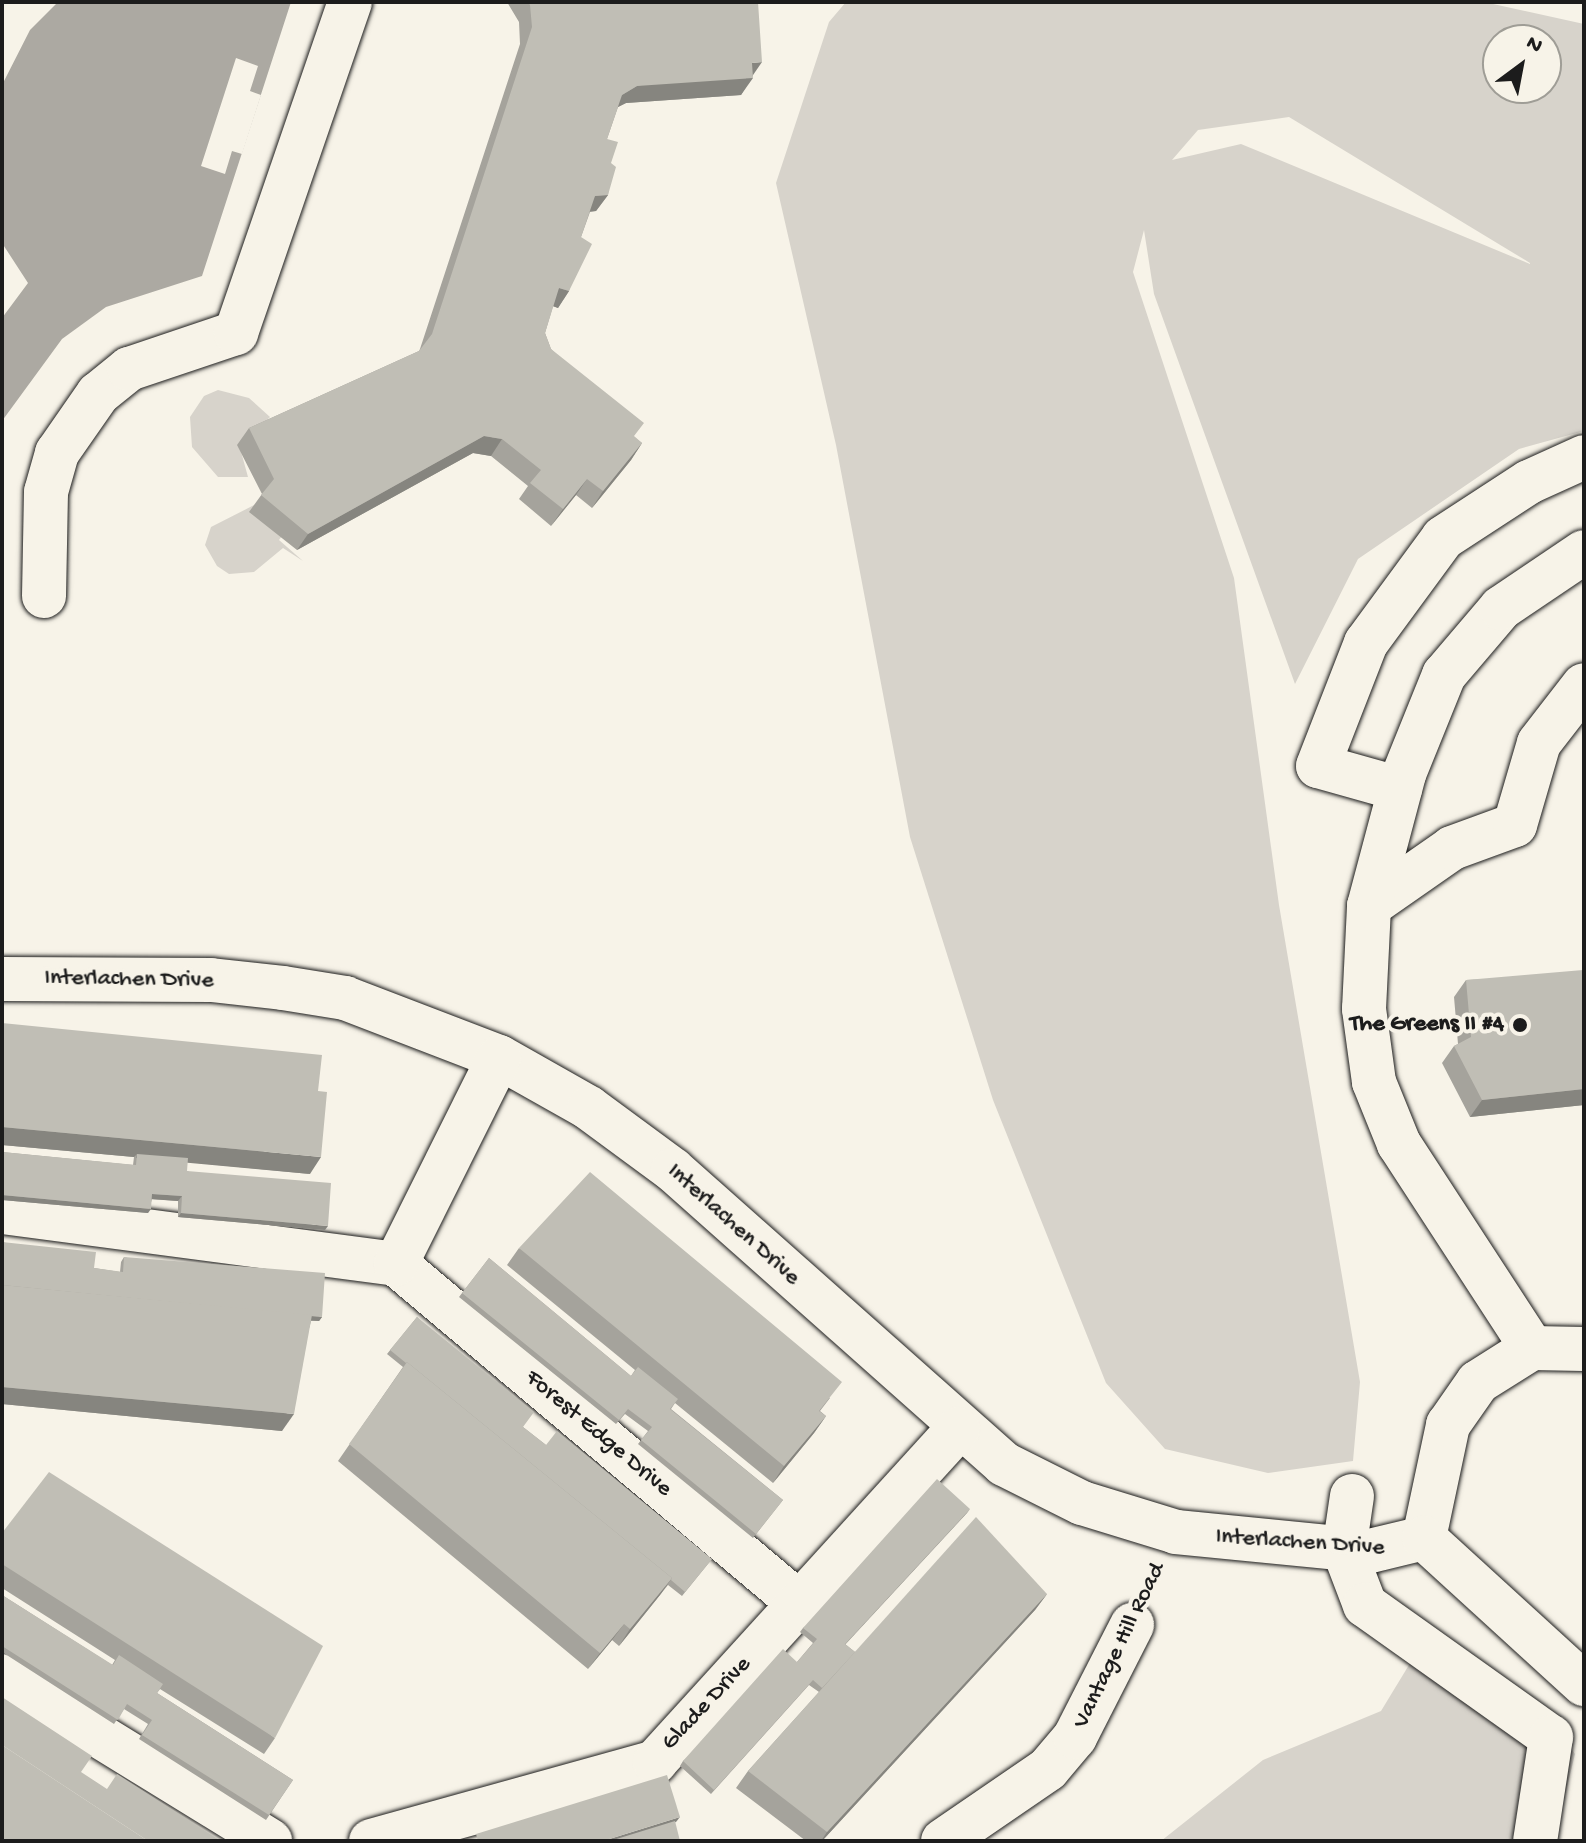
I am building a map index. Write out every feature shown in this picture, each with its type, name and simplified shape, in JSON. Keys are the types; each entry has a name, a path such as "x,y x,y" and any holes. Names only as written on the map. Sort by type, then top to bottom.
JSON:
{"street":[{"path":"44,596 46,492 75,421 129,369 236,333 350,2"},
{"path":"1400,789 1318,766 1366,643 1443,538 1529,482 1584,457"},
{"path":"1532,1348 1399,1144 1374,1082 1364,1009 1369,906 1400,789 1444,675 1501,608 1584,552"},
{"path":"1369,906 1452,848 1515,825 1539,743 1584,685"},
{"name":"Interlachen Drive","path":"2,979 211,980 283,988 345,998 499,1057 589,1108 673,1170 958,1429 1004,1464 1082,1503 1176,1532 1344,1550 1394,1550 1424,1538"},
{"path":"2,1212 396,1264 499,1057"},
{"name":"Forest Edge Drive","path":"396,1264 800,1604"},
{"path":"1584,1349 1532,1348 1478,1382 1448,1425 1424,1538 1584,1684"},
{"name":"Glade Drive","path":"371,1841 655,1762 958,1429"},
{"path":"1352,1496 1344,1550 1365,1605 1551,1737 1535,1841"},
{"name":"Vantage Hill Road","path":"943,1841 1048,1769 1075,1737 1132,1625"},
{"path":"2,1676 270,1841"}],"path":[{"name":"Vantage Hill Road","path":"1132,1625 1176,1532"}],"shaded area":[{"path":"58,2 291,2 202,276 106,307 62,339 2,421 2,318 28,283 2,243 2,85 30,30"},
{"path":"846,2 1484,2 1584,24 1584,431 1519,449 1358,559 1295,684 1154,294 1144,230 1133,272 1234,578 1279,905 1360,1382 1353,1461 1268,1473 1165,1449 1106,1383 993,1100 910,837 836,445 776,183 829,22","holes":["1289,117 1530,263 1241,144 1172,160 1198,130"]},
{"path":"218,390 249,398 270,417 240,448 248,477 218,477 192,447 190,417 204,396"},
{"path":"270,497 291,524 279,540 303,561 283,548 254,572 229,574 217,566 205,545 211,527"},
{"path":"1471,1658 1543,1707 1575,1754 1554,1841 1161,1841 1263,1760 1381,1711 1412,1660"}],"pier":[{"path":"236,58 258,66 250,91 261,95 242,154 232,151 225,174 201,166"}],"building":[{"path":"528,2 758,2 762,62 752,63 753,78 637,86 622,95 607,139 618,142 611,163 616,167 608,195 595,196 581,237 592,244 569,291 559,288 545,333 551,349 644,423 634,436 642,443 603,491 587,479 563,509 530,483 541,470 502,439 484,436 308,534 261,495 274,479 249,428 419,351 432,334 532,27"},
{"name":"The Greens II #4","path":"1583,970 1584,1089 1482,1100 1454,1046 1471,1037 1466,980"},
{"path":"2,1023 322,1055 318,1091 327,1092 321,1157 2,1127"},
{"path":"2,1152 136,1165 137,1154 188,1158 187,1171 331,1183 328,1226 181,1213 182,1196 152,1194 151,1209 2,1195"},
{"path":"590,1172 842,1382 819,1411 826,1416 784,1466 519,1248"},
{"path":"2,1242 96,1252 94,1268 123,1272 124,1257 325,1273 322,1317 2,1285"},
{"path":"489,1258 631,1376 638,1367 678,1399 670,1409 783,1500 756,1534 641,1440 652,1427 628,1409 619,1420 462,1293"},
{"path":"2,1285 312,1315 294,1414 2,1387"},
{"path":"417,1317 534,1412 523,1427 546,1445 557,1431 712,1559 685,1592 672,1578 390,1350"},
{"path":"407,1362 672,1578 630,1629 624,1624 600,1653 349,1444"},
{"path":"49,1472 323,1646 275,1738 2,1564 2,1533"},
{"path":"937,1479 970,1509 845,1644 855,1652 822,1688 813,1680 714,1790 683,1761 783,1649 797,1662 817,1639 803,1628"},
{"path":"976,1517 1047,1594 827,1832 748,1771"},
{"path":"2,1595 113,1665 119,1655 163,1684 157,1693 293,1780 269,1815 142,1735 152,1720 127,1704 118,1720 2,1646"},
{"path":"2,1697 92,1756 81,1772 107,1789 117,1774 221,1841 148,1841 2,1745"},
{"path":"2,1745 148,1841 2,1841"},
{"path":"667,1775 680,1817 603,1841 478,1841 476,1834"},
{"path":"675,1821 680,1841 610,1841"}],"place":[{"name":"The Greens II #4","path":"1520,1025"}]}
